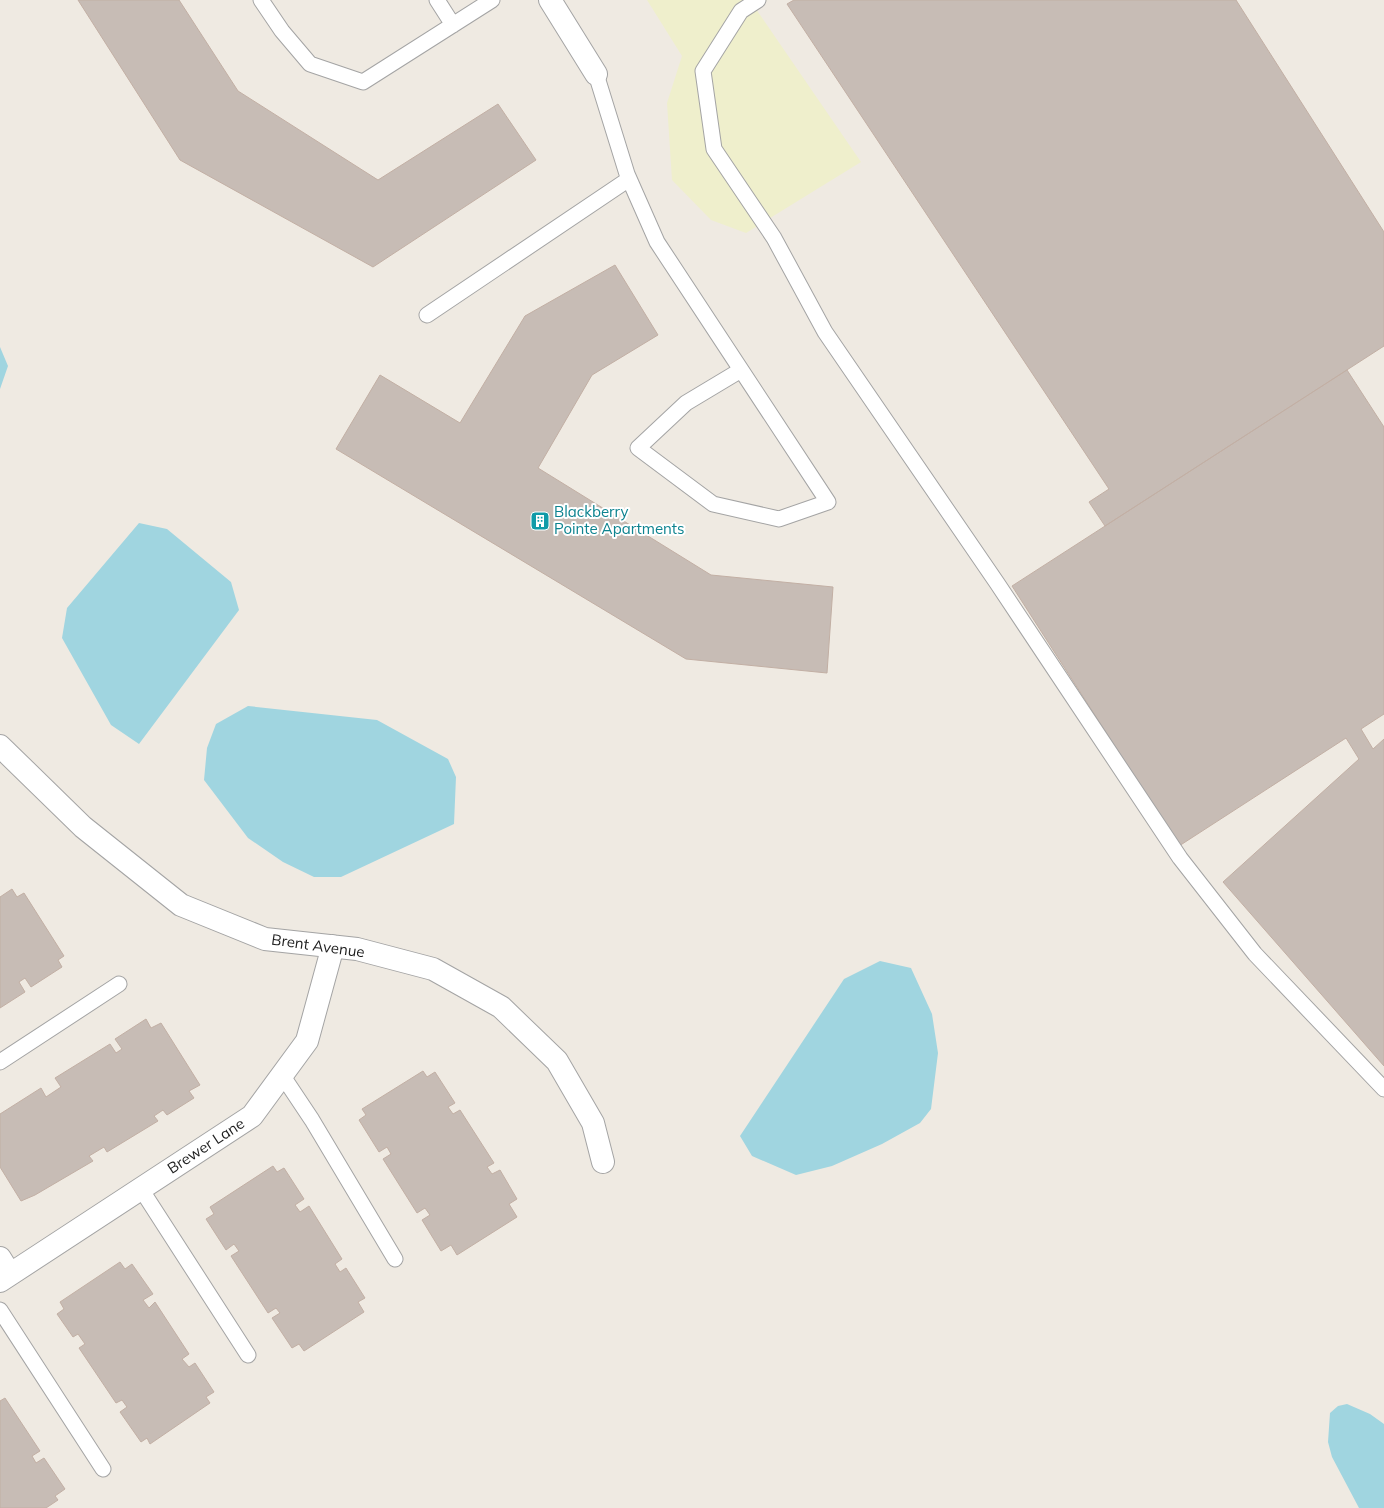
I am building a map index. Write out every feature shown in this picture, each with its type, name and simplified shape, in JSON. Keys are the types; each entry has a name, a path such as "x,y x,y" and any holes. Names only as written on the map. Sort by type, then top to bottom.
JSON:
{"street":[{"path":"550,0 596,74"},
{"name":"Brent Avenue","path":"0,746 83,827 181,905 265,939 357,949 433,969 501,1007 557,1061 593,1123 603,1162"},
{"name":"Brewer Lane","path":"4,1271 141,1189 252,1116 307,1041 333,946"}],"lane":[{"path":"261,0 282,31 310,64 363,82 492,0"},
{"path":"437,0 453,25"},
{"path":"758,0 741,11 703,71 714,149 774,238 825,332 1002,590 1180,858 1255,954 1384,1089"},
{"path":"596,74 629,179 657,242 828,502 779,519 713,504 638,448 686,404 741,370"},
{"path":"427,316 629,179"},
{"path":"0,1062 119,984"},
{"path":"282,1075 312,1120 394,1259"},
{"path":"141,1189 248,1355"},
{"path":"0,1310 103,1469"}],"green space":[{"path":"647,0 767,0 756,9 861,162 746,233 711,220 672,180 667,103 682,56"}],"water":[{"path":"0,347 8,366 0,389"},
{"path":"139,523 167,529 231,582 239,610 139,744 111,725 62,638 67,608"},
{"path":"248,706 377,720 448,759 456,777 454,824 341,877 314,877 283,862 248,838 204,780 207,748 216,724"},
{"path":"880,961 911,968 932,1014 938,1053 931,1109 920,1123 882,1144 832,1166 796,1175 752,1156 740,1136 844,979"},
{"path":"1347,1404 1370,1414 1384,1424 1384,1508 1359,1508 1332,1457 1328,1442 1330,1413 1338,1406"}],"building":[{"path":"78,0 179,0 238,91 378,180 498,104 536,160 373,267 180,160"},
{"path":"794,0 1236,0 1384,232 1384,346 1105,526 1089,502 1109,489 787,4"},
{"name":"Blackberry Pointe Apartments","path":"615,265 658,335 592,375 538,468 711,575 833,587 827,673 686,659 336,449 380,375 460,423 525,316"},
{"path":"1347,370 1384,427 1384,714 1361,729 1373,749 1384,739 1384,1066 1223,882 1359,759 1346,738 1179,846 1012,586"},
{"path":"12,889 17,897 24,893 64,956 58,960 62,967 31,987 25,978 19,982 25,992 0,1008 0,897"},
{"path":"146,1019 151,1028 161,1023 200,1085 189,1091 194,1098 167,1115 163,1110 154,1116 158,1121 107,1152 104,1147 89,1156 93,1161 35,1195 21,1201 0,1167 0,1114 41,1088 46,1097 61,1087 55,1078 110,1044 116,1053 122,1049 115,1039"},
{"path":"423,1071 427,1077 435,1072 455,1103 448,1107 453,1114 460,1110 494,1163 487,1167 492,1174 500,1170 517,1199 509,1204 517,1217 457,1255 451,1245 441,1251 422,1220 430,1215 425,1208 417,1213 383,1159 391,1154 387,1147 379,1152 359,1120 366,1115 362,1109"},
{"path":"273,1166 277,1172 284,1168 304,1199 295,1205 300,1212 309,1206 342,1259 335,1264 340,1272 346,1268 365,1298 358,1302 364,1312 304,1351 299,1344 292,1348 272,1318 280,1313 276,1308 268,1313 231,1256 239,1251 234,1244 226,1250 206,1219 214,1214 210,1207"},
{"path":"120,1262 125,1269 132,1264 153,1294 143,1300 149,1308 155,1302 189,1354 182,1359 189,1367 195,1363 214,1392 206,1397 210,1403 150,1444 147,1438 141,1442 120,1412 127,1407 122,1400 116,1403 79,1348 85,1344 78,1334 73,1337 57,1314 64,1309 60,1302"},
{"path":"5,1398 40,1451 32,1456 36,1463 44,1458 65,1489 55,1496 58,1500 46,1508 0,1508 0,1401"}],"place":[{"name":"Blackberry Pointe Apartments","path":"540,521"}]}
